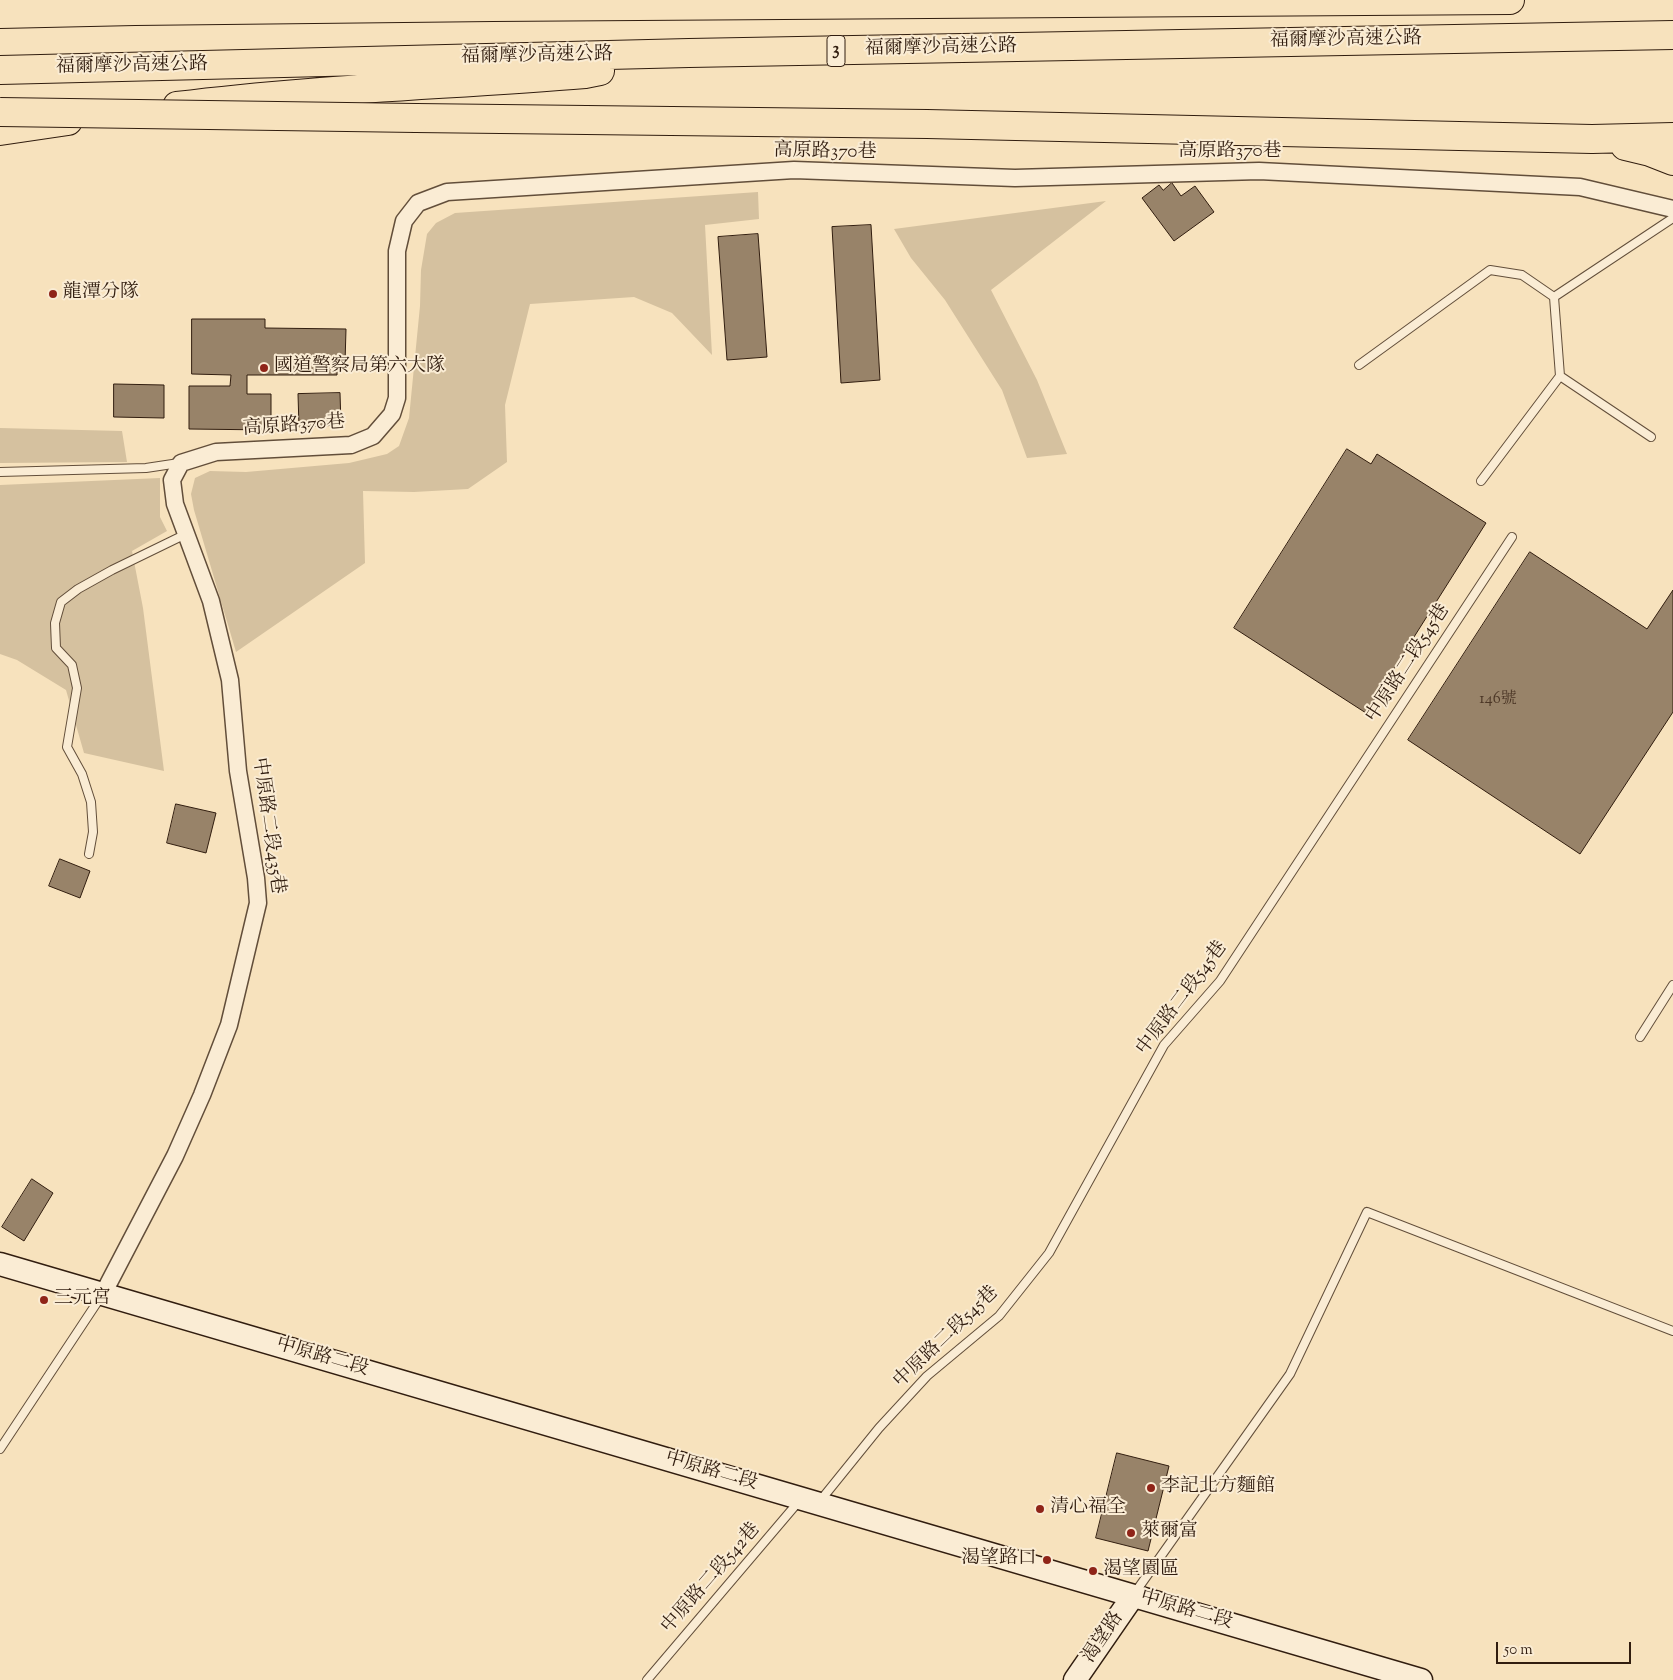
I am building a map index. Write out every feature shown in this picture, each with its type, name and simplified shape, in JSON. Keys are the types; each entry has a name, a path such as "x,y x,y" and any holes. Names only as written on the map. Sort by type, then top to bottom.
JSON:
{"highway":[{"name":"福爾摩沙高速公路","path":"0,14 484,7 1510,0"},
{"name":"福爾摩沙高速公路","path":"0,70 689,53 1673,35"},
{"path":"0,131 149,109 234,99 585,74 689,53"},
{"path":"0,112 928,124 1592,139 1673,137"},
{"path":"1592,139 1650,152 1673,161"}],"street":[{"name":"高原路370巷","path":"181,463 216,452 351,445 373,436 392,414 397,398 397,251 404,221 418,204 447,192 794,170 1015,178 1259,171 1580,187 1673,210"},
{"name":"中原路二段435巷","path":"103,1294 175,1156 202,1095 228,1025 258,903 256,878 238,771 230,680 211,601 174,504 172,480 181,463"},
{"name":"中原路二段","path":"0,1264 1421,1680"},
{"name":"渴望路","path":"1075,1680 1133,1596"}],"lane":[{"path":"1554,297 1673,218"},
{"path":"1359,365 1490,270 1522,275 1554,297"},
{"path":"1481,482 1560,376 1554,297"},
{"path":"1560,376 1651,437"},
{"path":"0,472 146,468 181,463"},
{"path":"89,854 93,832 91,802 82,774 67,748 77,688 72,665 56,648 55,623 61,602 112,570 186,534"},
{"name":"中原路二段545巷","path":"810,1501 927,1376 998,1316 1049,1253 1164,1044 1220,981 1512,537"},
{"path":"1640,1037 1673,985"},
{"path":"1133,1596 1290,1374 1367,1212 1673,1331"},
{"path":"0,1449 103,1294"},
{"name":"中原路二段542巷","path":"647,1680 810,1501"}],"shaded area":[{"path":"758,192 759,219 705,225 712,355 672,313 634,297 530,304 505,405 507,462 468,489 414,492 363,491 365,563 236,652 194,510 191,494 195,478 210,471 246,472 349,463 387,454 399,446 409,418 420,306 421,270 427,234 436,223 455,213"},
{"path":"1106,201 991,290 1037,380 1067,454 1027,458 1002,390 945,300 911,258 894,229"},
{"path":"0,428 122,431 127,462 0,463"},
{"path":"160,478 160,517 167,531 132,551 143,608 164,771 84,753 66,690 17,660 0,654 0,485"}],"building":[{"path":"1172,183 1181,196 1195,186 1214,212 1174,241 1142,198 1159,185 1163,190"},
{"path":"871,225 880,380 841,383 832,227"},
{"path":"758,234 767,357 727,360 718,237"},
{"name":"國道警察局第六大隊","path":"192,319 265,319 265,328 346,329 345,363 337,362 337,375 247,375 247,394 271,394 271,430 189,429 189,386 230,386 231,375 192,374"},
{"path":"114,384 164,385 164,418 114,417"},
{"path":"340,393 341,425 299,427 298,394"},
{"path":"1347,449 1371,464 1377,454 1486,523 1366,713 1234,628"},
{"path":"1530,552 1647,629 1673,590 1673,712 1580,854 1408,740"},
{"path":"176,804 216,813 206,853 167,843"},
{"path":"60,859 90,871 80,898 49,886"},
{"path":"32,1179 53,1193 24,1241 2,1227"},
{"path":"1117,1453 1169,1466 1148,1551 1096,1538"}],"place":[{"name":"龍潭分隊","path":"53,294"},
{"name":"國道警察局第六大隊","path":"264,368"},
{"name":"三元宮","path":"44,1300"},
{"name":"李記北方麵館","path":"1151,1488"},
{"name":"清心福全","path":"1040,1509"},
{"name":"萊爾富","path":"1131,1533"},
{"name":"渴望路口","path":"1047,1560"},
{"name":"渴望園區","path":"1093,1571"}]}
